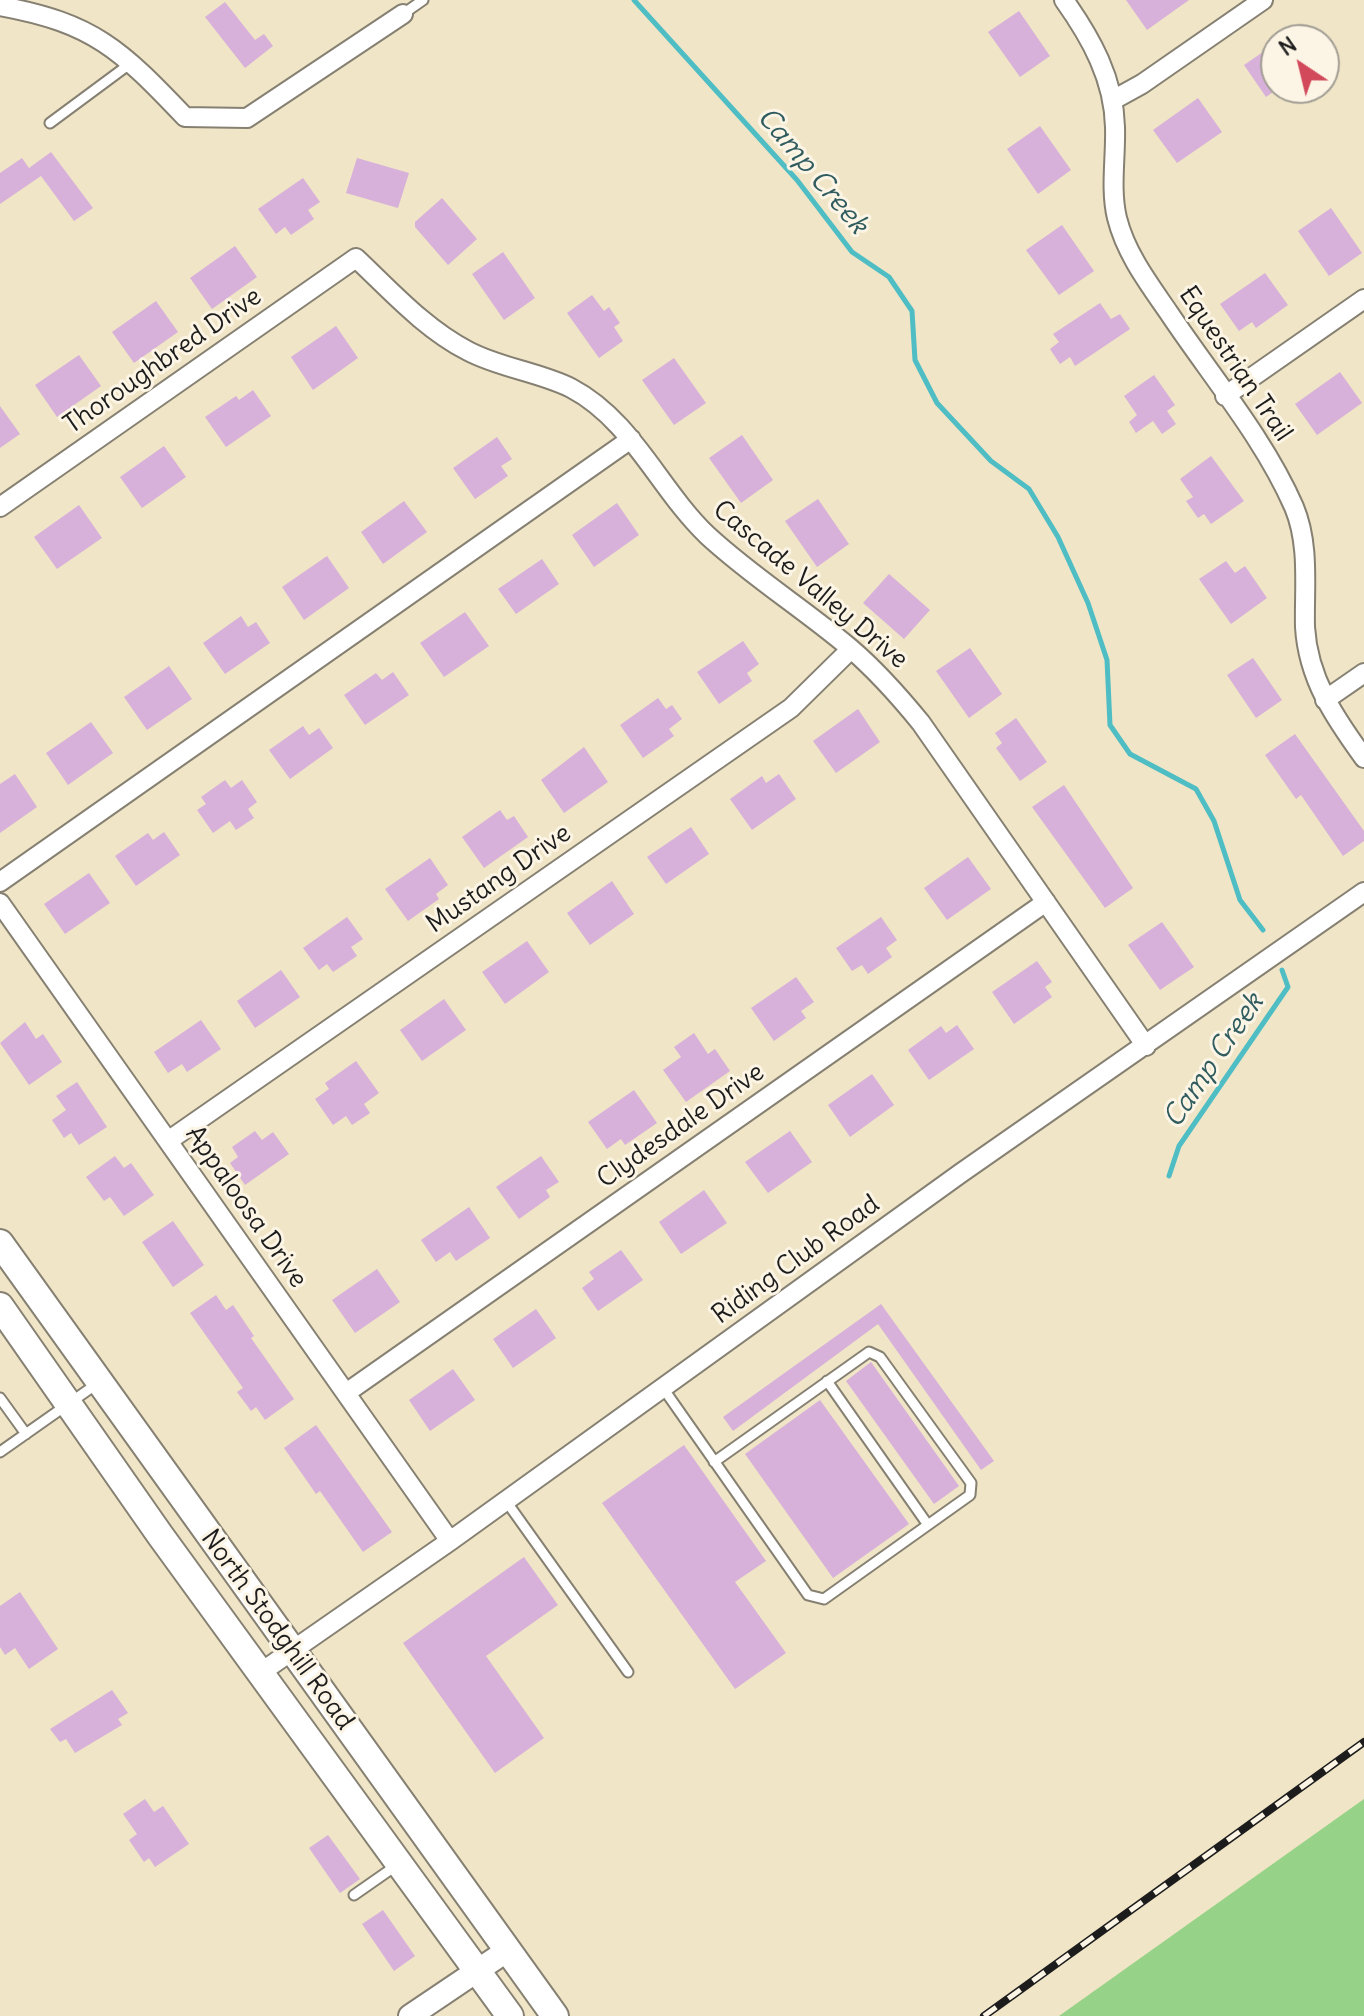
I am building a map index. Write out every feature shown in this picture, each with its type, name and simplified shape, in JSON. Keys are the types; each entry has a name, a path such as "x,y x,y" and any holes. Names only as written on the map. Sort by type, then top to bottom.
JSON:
{"main road":[{"name":"North Stodghill Road","path":"0,1243 555,2016"},
{"name":"North Stodghill Road","path":"0,1306 260,1673 401,1862 510,2016"}],"street":[{"name":"Equestrian Trail","path":"1064,0 1083,27 1103,65 1113,100 1117,217 1135,263 1272,464 1295,510 1304,547 1305,630 1312,668 1325,700 1364,758"},
{"path":"1113,100 1263,0"},
{"path":"0,6 43,14 84,29 133,62 185,117 247,118 403,14"},
{"name":"Cascade Valley Drive","path":"356,258 424,322 468,351 571,388 631,439 674,500 708,536 851,649 892,687 921,723 1146,1046"},
{"name":"Thoroughbred Drive","path":"0,507 356,258"},
{"path":"1225,396 1364,299"},
{"path":"0,882 631,439"},
{"name":"Mustang Drive","path":"168,1141 791,708 851,649"},
{"path":"1325,700 1364,673"},
{"name":"Riding Club Road","path":"260,1673 450,1541 961,1173 1364,892"},
{"name":"Clydesdale Drive","path":"346,1393 1046,902"},
{"name":"Appaloosa Drive","path":"0,903 450,1541"},
{"path":"410,2016 508,1950"}],"lane":[{"path":"403,14 423,0"},
{"path":"50,123 133,62"},
{"path":"663,1388 714,1462 808,1595 824,1599 970,1495 971,1483 880,1357 869,1352 714,1462"},
{"path":"827,1381 928,1525"},
{"path":"0,1452 98,1383"},
{"path":"0,1398 26,1434"},
{"path":"506,1501 628,1672"},
{"path":"354,1895 401,1862"}],"green space":[{"path":"1364,1799 1364,2016 1059,2016"}],"building":[{"path":"1126,0 1189,0 1147,30"},
{"path":"225,2 255,40 264,34 273,46 245,68 205,17"},
{"path":"1019,11 1050,56 1020,77 988,32"},
{"path":"1260,54 1260,88 1244,65"},
{"path":"1198,98 1222,132 1177,163 1153,130"},
{"path":"1040,126 1071,170 1038,194 1007,149"},
{"path":"51,152 93,208 74,221 41,176 0,204 0,173 22,158 29,168"},
{"path":"357,158 409,173 398,208 346,193"},
{"path":"303,178 320,202 308,210 314,219 291,235 285,227 276,234 258,209"},
{"path":"442,198 477,239 448,265 415,227 415,222"},
{"path":"1331,208 1362,253 1329,276 1298,231"},
{"path":"1062,225 1094,271 1059,295 1026,250"},
{"path":"235,246 257,277 212,309 190,278"},
{"path":"503,252 535,298 504,320 472,274"},
{"path":"1265,273 1288,305 1256,328 1252,322 1239,331 1220,304"},
{"path":"592,295 604,311 609,307 620,323 614,327 623,341 599,358 567,313"},
{"path":"156,301 178,332 134,363 112,332"},
{"path":"1100,303 1111,319 1120,314 1130,329 1075,366 1070,357 1060,364 1050,349 1059,342 1053,334"},
{"path":"336,326 358,358 313,390 291,357"},
{"path":"79,355 101,386 57,417 35,385"},
{"path":"674,358 706,403 674,425 642,380"},
{"path":"1340,372 1362,403 1317,435 1295,404"},
{"path":"1154,375 1175,405 1167,411 1176,424 1162,434 1153,421 1136,433 1129,422 1137,415 1124,396"},
{"path":"253,390 271,416 226,447 205,417 236,396 239,400"},
{"path":"0,406 20,434 0,448"},
{"path":"742,435 773,480 741,503 709,458"},
{"path":"497,437 512,459 501,466 508,476 475,499 453,468"},
{"path":"164,446 186,477 142,508 120,477"},
{"path":"1211,456 1244,501 1211,524 1204,514 1198,518 1186,501 1193,497 1180,479"},
{"path":"818,499 849,544 817,567 785,521"},
{"path":"404,501 427,532 383,564 361,532"},
{"path":"617,503 639,535 594,567 572,535"},
{"path":"79,505 102,538 57,569 34,537"},
{"path":"327,556 349,588 304,620 282,587"},
{"path":"542,559 559,584 516,614 498,589"},
{"path":"1226,561 1235,573 1245,566 1267,598 1231,624 1199,579"},
{"path":"889,574 930,610 904,639 863,603"},
{"path":"465,612 489,646 444,677 420,643"},
{"path":"241,616 248,627 256,622 270,643 225,674 203,643"},
{"path":"743,641 759,664 747,673 752,681 719,704 697,672"},
{"path":"970,648 1002,694 969,718 936,671"},
{"path":"1253,658 1282,700 1256,718 1227,675"},
{"path":"169,666 192,699 147,730 124,697"},
{"path":"393,672 409,695 365,725 344,695 376,673 382,680"},
{"path":"658,698 666,709 672,705 682,719 669,729 674,736 643,758 620,725"},
{"path":"858,709 880,742 836,773 813,741"},
{"path":"1016,718 1047,762 1020,781 996,748 1002,743 995,733"},
{"path":"91,722 113,753 68,785 46,753"},
{"path":"303,726 309,735 319,728 333,748 290,779 269,750"},
{"path":"1295,734 1364,831 1364,841 1343,856 1301,795 1296,799 1265,755"},
{"path":"584,747 608,782 564,813 541,780"},
{"path":"15,774 37,807 0,833 0,784"},
{"path":"779,774 796,799 752,830 730,799 762,776 766,783"},
{"path":"225,780 231,788 242,780 257,802 248,809 254,818 236,830 230,821 213,833 197,810 206,804 201,797"},
{"path":"1064,785 1133,888 1105,908 1032,807"},
{"path":"500,810 507,820 514,816 528,837 484,868 462,837"},
{"path":"691,827 709,854 666,884 647,857"},
{"path":"164,832 180,855 136,886 115,856 148,833 153,840"},
{"path":"968,857 991,889 947,920 924,888"},
{"path":"430,858 448,885 436,894 439,899 408,921 385,889"},
{"path":"89,873 110,903 65,934 44,904"},
{"path":"612,881 634,914 590,945 567,913"},
{"path":"347,917 363,939 351,947 357,956 333,972 327,964 319,970 303,948"},
{"path":"881,917 897,940 886,948 892,957 868,974 862,965 852,971 836,948"},
{"path":"1162,922 1194,967 1160,990 1128,945"},
{"path":"527,941 549,972 505,1004 482,972"},
{"path":"1037,961 1052,982 1045,987 1052,997 1014,1024 992,992"},
{"path":"281,970 300,997 255,1028 237,1001"},
{"path":"796,977 814,1002 801,1011 806,1018 774,1041 751,1008"},
{"path":"444,999 466,1030 422,1061 400,1030"},
{"path":"201,1020 221,1049 187,1072 182,1064 168,1073 154,1052"},
{"path":"25,1022 36,1039 43,1034 62,1062 29,1085 0,1043"},
{"path":"957,1025 974,1049 929,1080 908,1050 941,1026 946,1033"},
{"path":"694,1033 708,1054 715,1049 730,1071 686,1102 663,1070 681,1057 674,1047"},
{"path":"356,1061 379,1093 364,1104 370,1113 352,1125 346,1116 333,1125 315,1099 329,1089 325,1083"},
{"path":"872,1074 894,1105 850,1137 828,1105"},
{"path":"77,1082 107,1127 79,1145 71,1133 64,1138 52,1120 66,1110 56,1096"},
{"path":"634,1090 657,1123 625,1145 621,1139 607,1149 588,1122"},
{"path":"255,1131 262,1140 273,1132 289,1154 245,1185 230,1163 238,1157 232,1147"},
{"path":"790,1131 812,1162 768,1193 745,1162"},
{"path":"115,1156 124,1168 131,1163 154,1195 124,1216 110,1197 104,1201 86,1177"},
{"path":"541,1156 559,1182 546,1190 550,1197 519,1219 496,1187"},
{"path":"704,1190 727,1223 681,1254 659,1222"},
{"path":"469,1207 490,1238 456,1261 450,1252 436,1262 421,1240"},
{"path":"173,1221 204,1265 173,1287 142,1242"},
{"path":"621,1250 643,1280 598,1311 582,1288 594,1279 589,1272"},
{"path":"377,1269 400,1302 355,1333 332,1300"},
{"path":"216,1295 226,1310 233,1305 254,1336 251,1338 294,1399 265,1420 256,1407 251,1411 237,1392 243,1388 190,1313"},
{"path":"881,1304 994,1461 981,1470 878,1324 733,1431 723,1417"},
{"path":"536,1309 556,1338 513,1368 493,1339"},
{"path":"871,1362 959,1486 934,1504 846,1381"},
{"path":"453,1369 475,1400 430,1431 409,1400"},
{"path":"820,1400 909,1524 833,1578 745,1454"},
{"path":"316,1425 392,1532 363,1552 320,1491 316,1494 284,1448"},
{"path":"684,1445 766,1561 735,1582 786,1653 735,1689 602,1503"},
{"path":"524,1557 558,1605 486,1656 544,1738 495,1773 403,1643"},
{"path":"20,1592 58,1649 29,1669 15,1648 5,1655 0,1647 0,1606"},
{"path":"112,1690 128,1713 118,1719 122,1725 75,1753 66,1739 60,1742 50,1729"},
{"path":"145,1799 154,1812 163,1806 189,1844 155,1867 149,1858 144,1862 129,1840 137,1834 123,1814"},
{"path":"328,1835 360,1879 340,1893 309,1848"},
{"path":"383,1910 415,1956 394,1971 362,1924"}],"waterway":[{"name":"Camp Creek","path":"634,0 797,180 852,252 889,277 912,311 915,360 937,403 991,461 1029,489 1058,537 1088,603 1107,660 1110,725 1130,754 1196,789 1214,821 1240,900 1263,930"},
{"name":"Camp Creek","path":"1169,1176 1179,1146 1288,987 1282,970"}],"railway":[{"path":"984,2016 1364,1742"}]}
